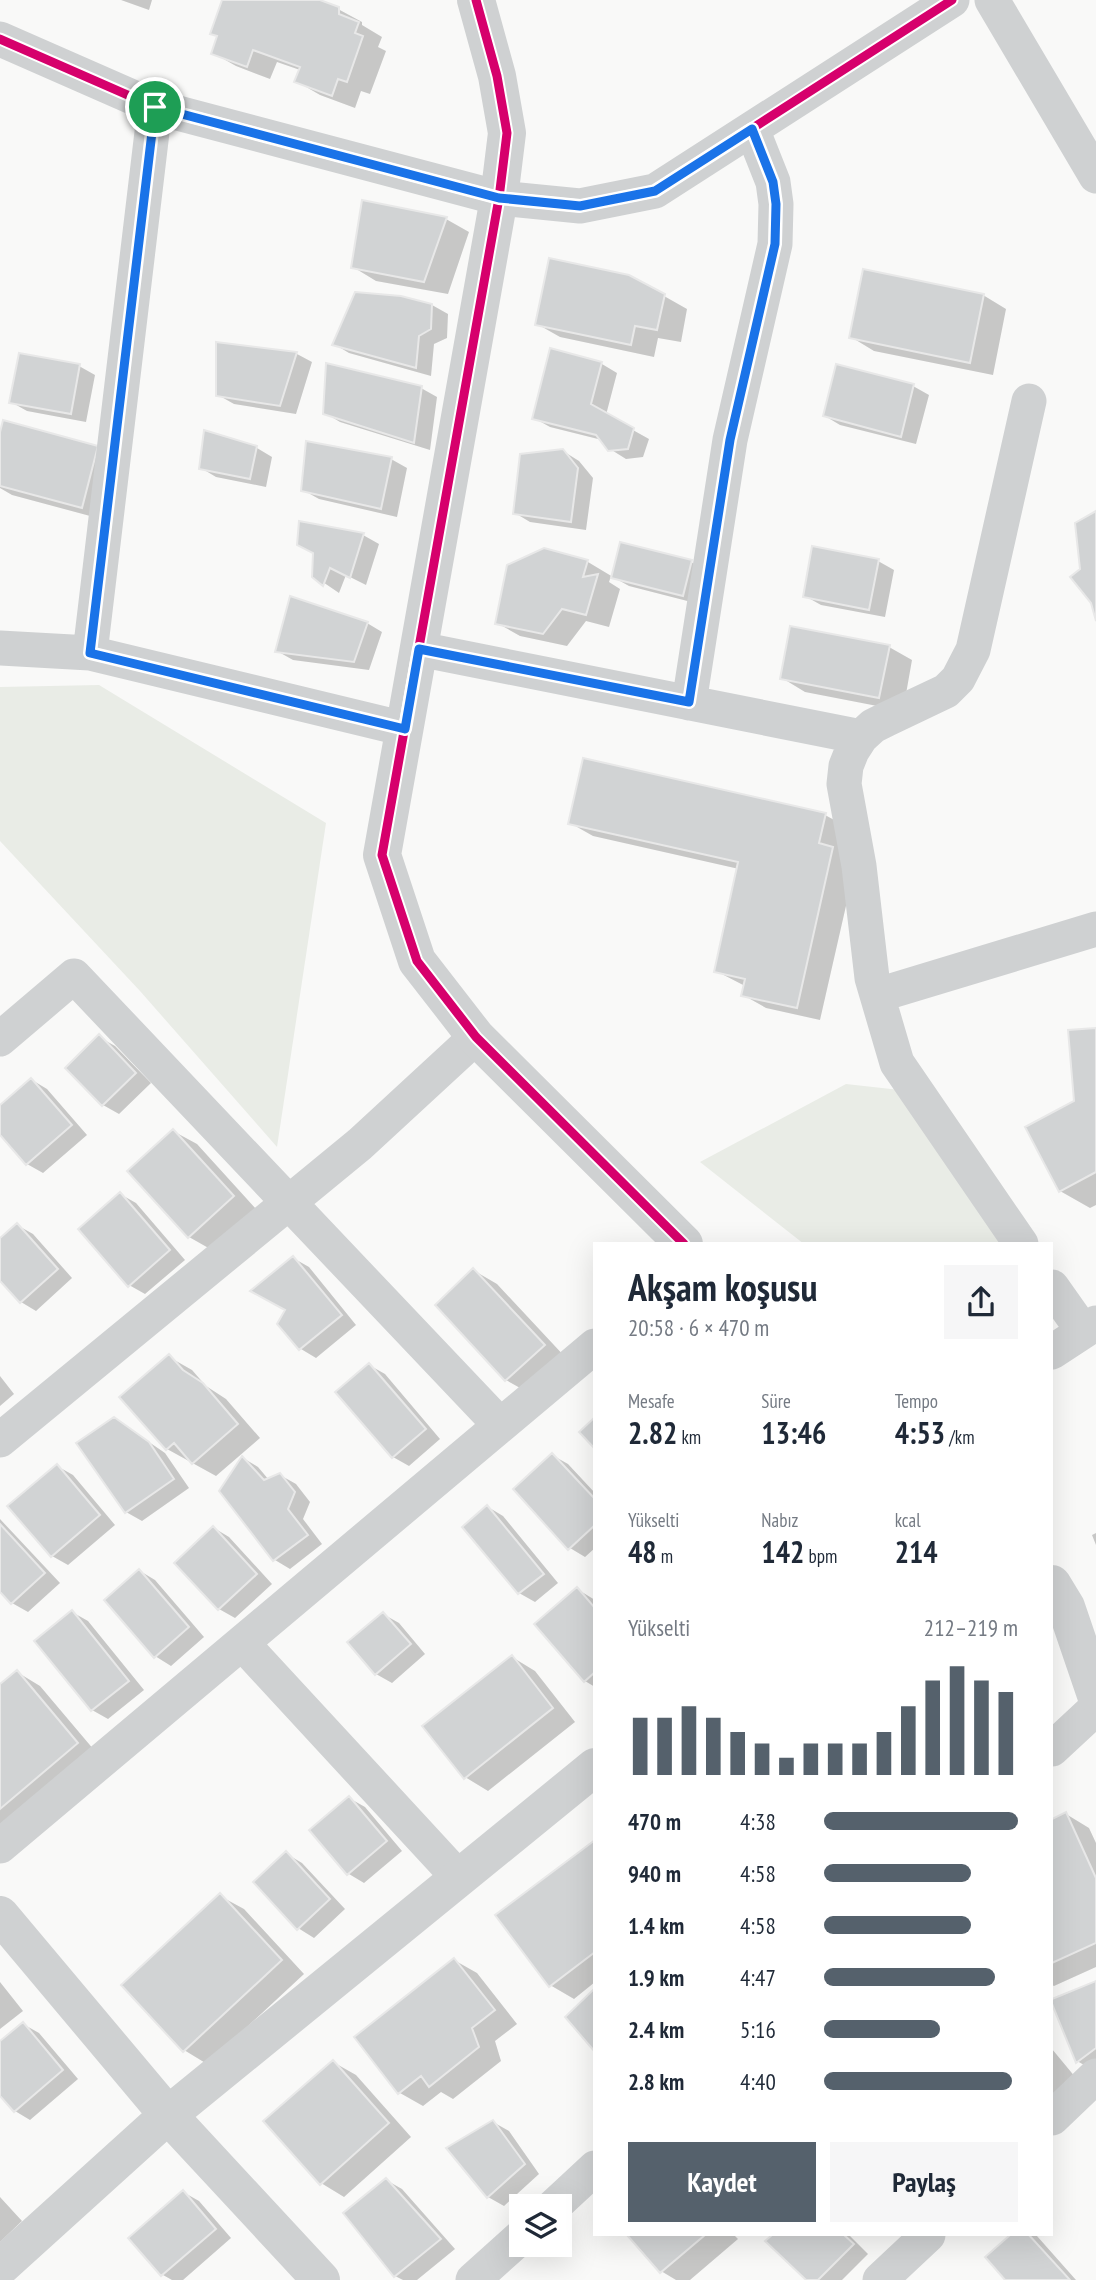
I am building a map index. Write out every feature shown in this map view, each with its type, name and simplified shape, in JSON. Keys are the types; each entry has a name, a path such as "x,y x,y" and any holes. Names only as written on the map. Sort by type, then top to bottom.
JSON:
{"street":[{"path":"476,0 496,76 507,133 499,198 382,855 417,961 476,1037 682,1242"},
{"path":"0,39 155,107 499,198 580,206 655,191 952,0"},
{"path":"992,0 1096,176"},
{"path":"90,653 155,107"},
{"path":"689,702 730,440 775,244 776,204 773,182 752,129"},
{"path":"1020,1242 897,1063 873,978 859,866 844,784 846,766 861,737 873,726 946,691 968,664 1029,401"},
{"path":"0,648 90,653 405,729"},
{"path":"419,649 861,737"},
{"path":"878,995 1096,929"},
{"path":"0,1039 74,976 500,1425"},
{"path":"0,1440 360,1144 476,1037"},
{"path":"1053,1290 1068,1343"},
{"path":"0,1846 593,1348"},
{"path":"1053,1586 1066,1607 1096,1695"},
{"path":"242,1643 459,1878"},
{"path":"1053,1653 1096,1701"},
{"path":"1053,1748 1096,1708"},
{"path":"0,2267 168,2115 593,1769"},
{"path":"0,1915 168,2115 321,2280"},
{"path":"1053,2117 1096,2076"},
{"path":"567,2194 593,2170"},
{"path":"880,2280 927,2236"},
{"path":"473,2280 509,2248"}],"shaded area":[{"path":"99,685 326,823 277,1147 140,991 0,841 0,687"},
{"path":"846,1084 909,1091 1003,1242 801,1242 700,1162"}],"building":[{"path":"222,0 320,0 339,7 339,14 359,22 355,33 363,36 347,82 338,79 332,96 294,82 300,67 253,50 247,67 211,54 217,36 210,34"},
{"path":"362,200 447,217 424,282 351,268"},
{"path":"549,258 629,275 665,294 657,330 635,326 631,345 535,325"},
{"path":"863,269 984,294 970,363 849,338"},
{"path":"355,292 401,296 432,304 431,329 419,336 416,368 332,345"},
{"path":"216,342 297,352 280,406 216,396"},
{"path":"550,348 602,362 591,404 634,428 628,449 608,451 596,435 532,419"},
{"path":"19,353 80,364 71,414 9,403"},
{"path":"326,363 422,386 414,443 323,414"},
{"path":"836,364 914,384 901,437 823,416"},
{"path":"3,420 98,446 82,508 0,486 0,432"},
{"path":"204,430 257,446 250,479 199,469"},
{"path":"306,441 392,457 381,509 301,491"},
{"path":"563,449 578,468 571,522 513,514 520,454"},
{"path":"1096,511 1096,621 1091,603 1070,577 1080,569 1075,523"},
{"path":"299,521 364,533 350,578 330,568 323,586 312,577 313,553 297,545"},
{"path":"620,542 692,560 683,596 611,578"},
{"path":"812,546 879,559 869,610 803,597"},
{"path":"544,548 588,560 583,577 598,574 586,615 562,609 543,634 495,624 507,565"},
{"path":"290,596 368,622 354,662 275,652"},
{"path":"790,626 890,645 879,698 780,679"},
{"path":"583,758 826,813 819,843 833,847 797,1008 741,996 745,979 714,972 738,862 568,824"},
{"path":"1096,1028 1096,1172 1059,1192 1025,1127 1074,1101 1068,1030"},
{"path":"99,1034 136,1073 102,1106 65,1068"},
{"path":"31,1078 72,1125 26,1165 0,1135 0,1105"},
{"path":"173,1129 234,1196 188,1238 127,1171"},
{"path":"120,1192 170,1250 128,1287 78,1229"},
{"path":"17,1223 58,1269 20,1303 0,1281 0,1238"},
{"path":"293,1256 342,1315 299,1350 277,1324 285,1310 250,1291"},
{"path":"473,1268 545,1345 505,1381 435,1305"},
{"path":"169,1354 183,1370 203,1383 238,1424 192,1464 174,1443 166,1450 119,1397"},
{"path":"369,1363 426,1429 392,1458 335,1392"},
{"path":"114,1417 149,1442 174,1479 125,1513 76,1443"},
{"path":"593,1419 593,1447 579,1432"},
{"path":"552,1453 593,1497 593,1527 568,1550 513,1489"},
{"path":"242,1456 264,1480 280,1473 295,1492 288,1509 308,1535 273,1561 219,1491"},
{"path":"57,1464 100,1515 51,1557 7,1506"},
{"path":"487,1505 544,1574 518,1594 462,1527"},
{"path":"0,1524 45,1573 11,1604 0,1592"},
{"path":"213,1526 257,1574 218,1610 174,1563"},
{"path":"139,1569 189,1627 154,1658 104,1600"},
{"path":"577,1587 593,1606 593,1674 584,1682 534,1624"},
{"path":"72,1610 129,1681 91,1711 34,1641"},
{"path":"383,1612 411,1644 375,1675 347,1642"},
{"path":"512,1655 553,1708 464,1779 422,1726"},
{"path":"17,1670 78,1743 0,1809 0,1684"},
{"path":"349,1796 387,1841 347,1875 309,1830"},
{"path":"1066,1812 1096,1878 1096,1943 1053,1963 1053,1818"},
{"path":"593,1842 593,1954 549,1987 495,1915"},
{"path":"286,1851 330,1899 297,1930 253,1882"},
{"path":"220,1893 282,1960 183,2052 121,1985"},
{"path":"454,1958 495,2010 472,2028 479,2047 429,2087 421,2076 398,2094 354,2037"},
{"path":"1096,1981 1096,2048 1076,2063 1053,2006 1053,1999"},
{"path":"593,1990 593,2050 565,2017"},
{"path":"23,2022 63,2070 14,2112 0,2096 0,2041"},
{"path":"333,2060 389,2123 320,2185 263,2121"},
{"path":"493,2120 525,2164 487,2198 446,2148"},
{"path":"386,2178 441,2239 394,2277 343,2213"},
{"path":"183,2190 216,2229 161,2276 128,2238"},
{"path":"628,2236 704,2236 660,2273"},
{"path":"771,2236 845,2236 854,2244 818,2280 806,2280 765,2241"},
{"path":"1009,2236 1030,2236 1070,2280 1005,2280 985,2257"}],"cycle path":[{"path":"476,0 497,76 507,133 499,198 382,855 417,961 476,1037 682,1242"},
{"path":"0,39 155,107 499,198 580,206 655,191 952,0"}],"route":[{"path":"155,107 499,198 580,206 655,191 752,129 773,182 776,204 775,244 730,440 689,702 419,649 405,729 90,653 155,107"}]}
